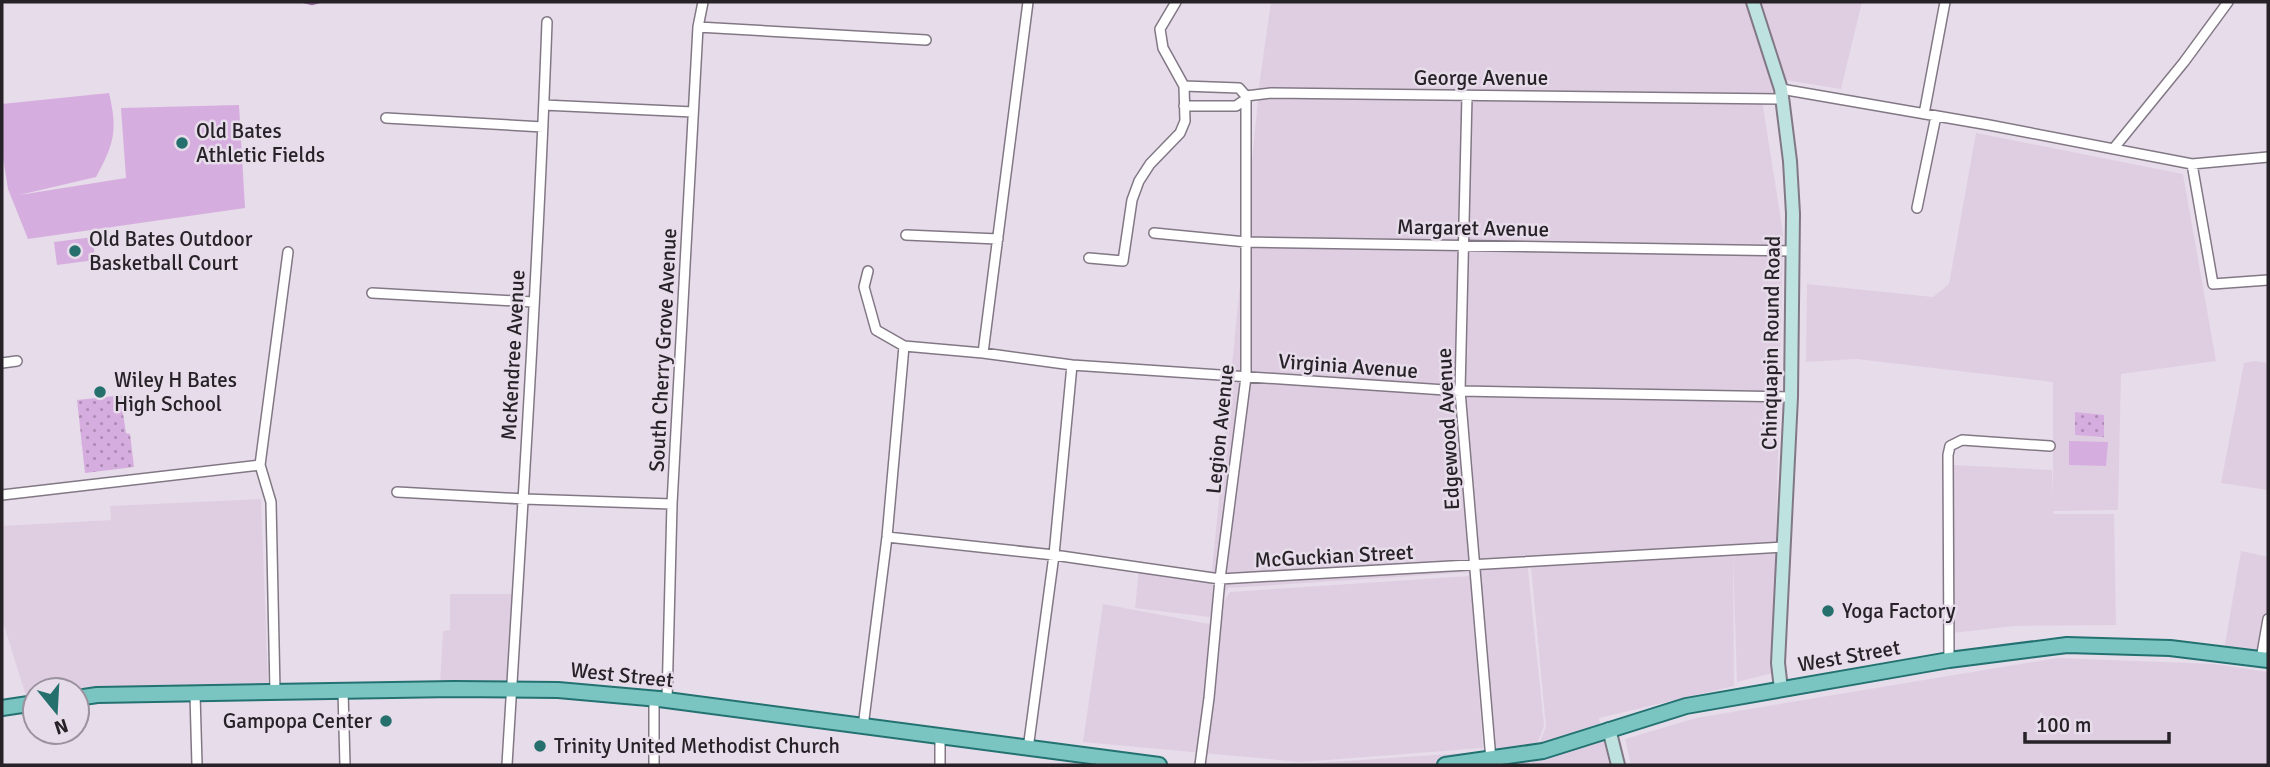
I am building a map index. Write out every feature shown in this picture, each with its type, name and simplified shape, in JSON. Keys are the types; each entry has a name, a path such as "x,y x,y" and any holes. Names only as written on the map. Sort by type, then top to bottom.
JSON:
{"main road":[{"name":"Chinquapin Round Road","path":"1753,2 1781,94 1790,161 1793,251 1791,397 1778,663 1781,689"},
{"name":"West Street","path":"1444,765 1543,751 1686,706 1949,660 2067,645 2111,645 2170,648 2264,660"},
{"name":"West Street","path":"91,696 275,691 558,690 660,699 1028,749 1089,761 1159,765"},
{"path":"2,708 21,705"},
{"path":"1609,729 1618,765"}],"street":[{"name":"South Cherry Grove Avenue","path":"654,765 672,503 698,27 703,2"},
{"path":"983,353 1028,2"},
{"path":"1089,258 1123,261 1132,200 1139,181 1150,164 1180,133 1185,121 1184,86 1163,48 1160,29 1175,2"},
{"path":"1924,114 1945,2"},
{"path":"2114,148 2184,62 2228,2"},
{"name":"McKendree Avenue","path":"507,765 524,499 547,22"},
{"path":"698,27 926,40"},
{"name":"George Avenue","path":"1184,86 1239,89 1246,97 1271,93 1467,96 1781,94 1936,116 2192,164 2268,158"},
{"name":"Edgewood Avenue","path":"1467,96 1460,391 1491,760"},
{"path":"1184,106 1236,106 1246,97"},
{"name":"Legion Avenue","path":"1200,765 1246,377 1246,97"},
{"path":"544,105 693,111"},
{"path":"1917,208 1936,116"},
{"path":"386,118 543,127"},
{"path":"2192,164 2213,284 2268,280"},
{"name":"Margaret Avenue","path":"1154,233 1246,242 1793,251"},
{"path":"906,235 998,239"},
{"path":"275,691 271,502 260,465 288,252"},
{"path":"863,727 887,537 904,346 877,330 864,286 868,271"},
{"path":"372,293 533,302"},
{"name":"Virginia Avenue","path":"904,346 1072,365 1460,391 1791,397"},
{"path":"2,363 17,362"},
{"path":"1028,749 1054,555 1072,365"},
{"path":"1949,660 1947,557 1950,446 1962,440 2050,446"},
{"path":"2,495 260,465"},
{"path":"397,492 672,503"},
{"name":"McGuckian Street","path":"887,537 1054,555 1220,579 1784,547"},
{"path":"2264,660 2268,619"},
{"path":"343,691 345,765"},
{"path":"195,694 197,765"},
{"path":"940,737 940,765"}],"shaded area":[{"path":"1271,2 1862,2 1841,89 1786,80 1762,100 1783,233 1773,673 1737,682 1733,555 1734,686 1599,718 1609,765 1531,765 1546,727 1531,567 1690,556 1527,560 1544,726 1529,765 1286,765 1494,751 1473,572 1228,588 1209,617 1135,608 1139,569 1212,571 1260,79"},
{"name":"Old Bates Athletic Fields","path":"109,93 113,137 96,177 19,195 126,178 121,108 239,105 245,208 28,239 8,189 2,151 2,104"},
{"path":"1976,133 2183,174 2216,361 2121,374 2118,510 2053,511 2054,514 2114,514 2116,625 2014,626 1953,633 1954,465 2052,470 2053,496 2053,382 1856,359 1806,362 1807,284 1933,297 1949,284"},
{"name":"Old Bates Outdoor Basketball Court","path":"93,237 95,260 57,265 54,242"},
{"path":"2244,363 2268,363 2268,490 2221,483"},
{"path":"125,395 126,406 122,407 126,433 130,434 134,467 85,473 77,400"},
{"path":"2075,412 2104,415 2104,437 2075,435"},
{"path":"2069,441 2108,442 2106,466 2069,465"},
{"path":"261,499 268,684 143,688 91,693 91,676 21,676 21,680 2,619 2,526 111,520 110,506"},
{"path":"2241,551 2268,557 2268,655 2224,650"},
{"path":"1470,576 1483,748 1301,762 1083,742 1103,604 1209,624 1230,592"},
{"path":"450,594 512,594 507,685 440,684 443,631 450,630"},
{"path":"2057,658 2214,664 2268,672 2268,765 1631,765 1625,739 1696,718"}],"waterway":[{"path":"304,2 319,2"}],"place":[{"name":"Old Bates Athletic Fields","path":"182,143"},
{"name":"Old Bates Outdoor Basketball Court","path":"75,251"},
{"name":"Wiley H Bates High School","path":"100,392"},
{"name":"Yoga Factory","path":"1828,611"},
{"name":"Gampopa Center","path":"386,721"},
{"name":"Trinity United Methodist Church","path":"540,746"}]}
